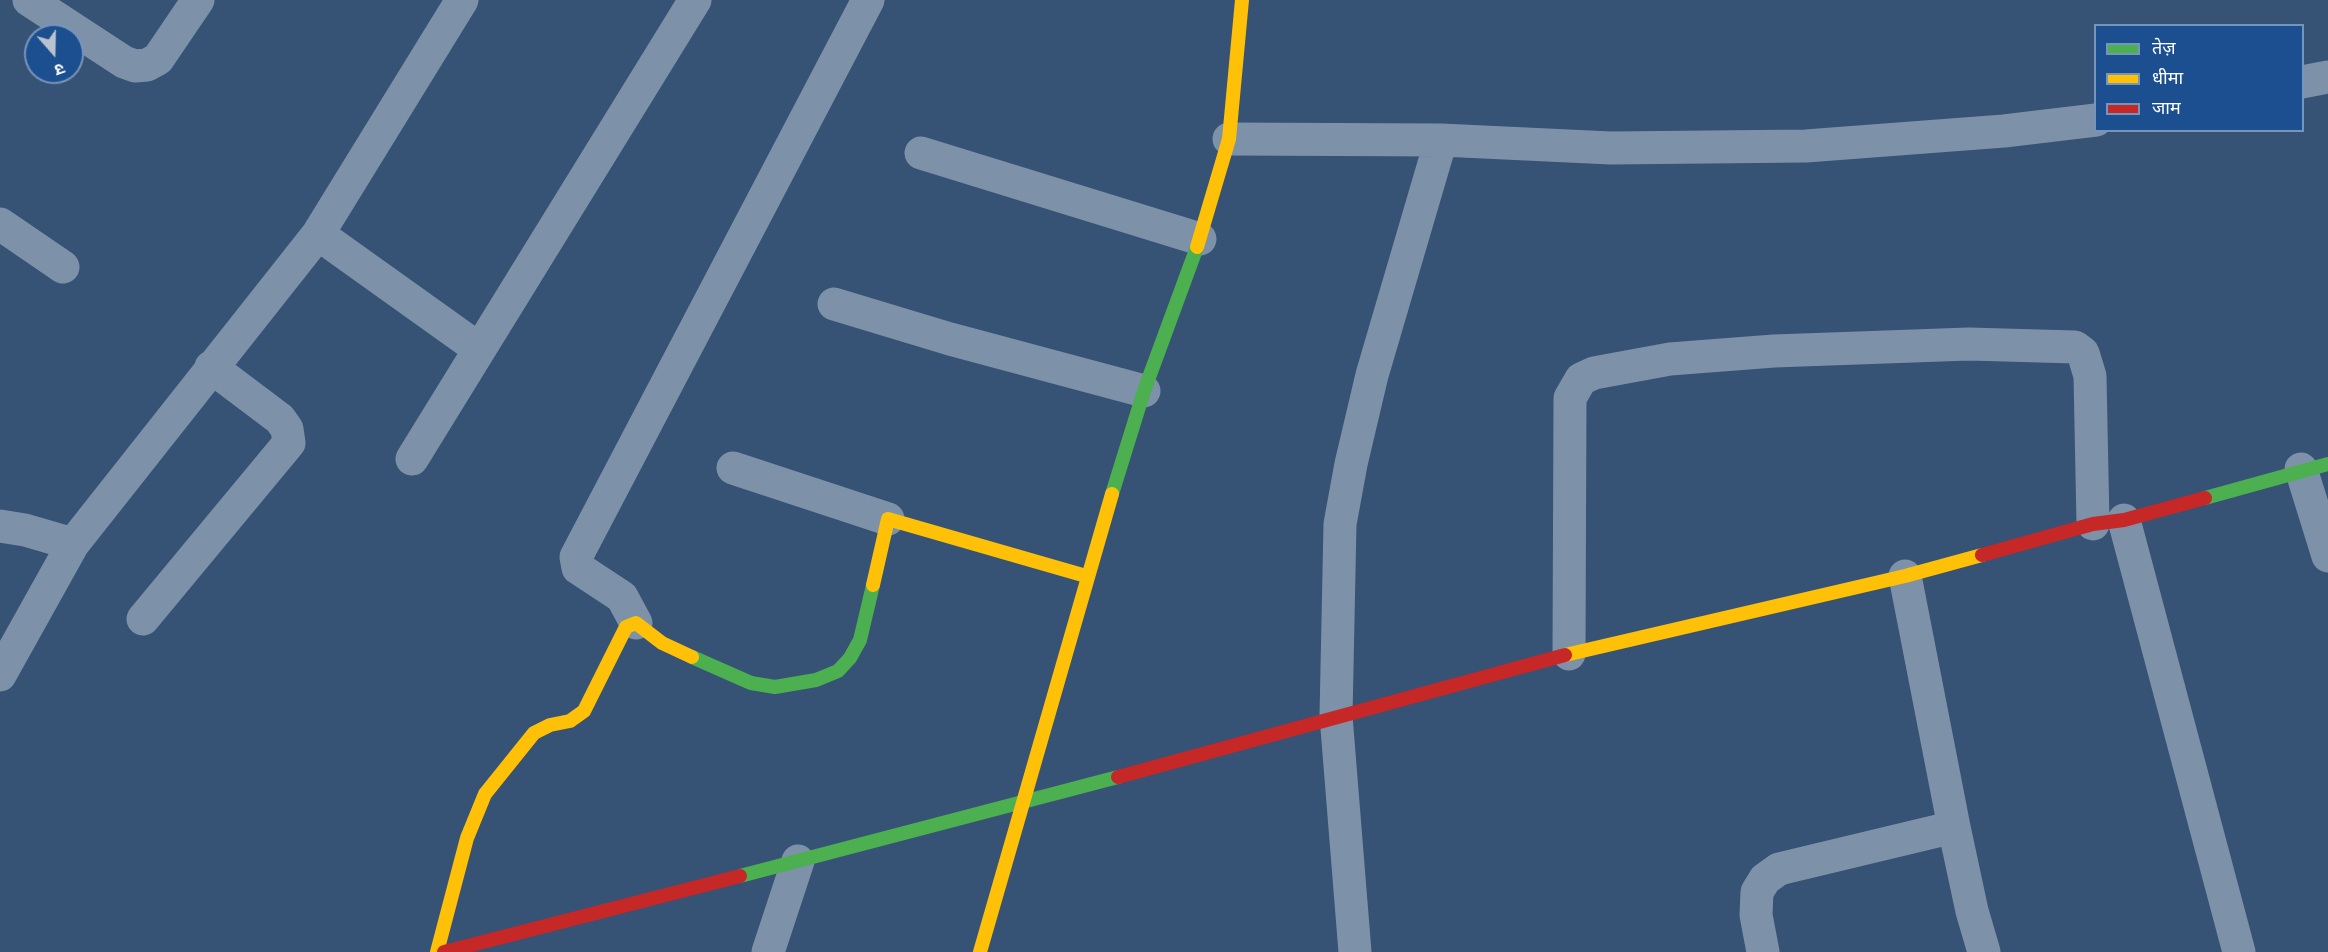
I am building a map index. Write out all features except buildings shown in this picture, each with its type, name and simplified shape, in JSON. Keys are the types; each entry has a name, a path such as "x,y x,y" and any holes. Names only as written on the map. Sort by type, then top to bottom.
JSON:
{"street":[{"path":"29,0 124,62 135,66 147,65 158,59 198,0"},
{"path":"0,675 73,544 318,234 462,0"},
{"path":"412,459 695,0"},
{"path":"868,0 576,557 578,568 622,597 636,623 662,644 751,683 775,687 816,680 838,671 850,658 860,640 888,519"},
{"path":"980,952 1086,576 1144,391 1200,239 1229,139 1242,0"},
{"path":"2304,82 2328,77"},
{"path":"1229,139 1441,140 1611,148 1806,146 2004,131 2094,120"},
{"path":"1355,952 1336,716 1339,545 1351,464 1371,375 1441,140"},
{"path":"921,153 1200,239"},
{"path":"0,225 63,267"},
{"path":"318,234 479,349"},
{"path":"834,304 950,339 1144,391"},
{"path":"1569,654 1570,398 1581,379 1594,373 1670,359 1774,351 1969,344 2075,347 2084,353 2090,376 2109,522 2239,952"},
{"path":"143,620 289,443 290,437 280,419 211,367"},
{"path":"444,952 1022,803 1569,654 1905,576 2314,467 2328,556"},
{"path":"733,468 888,519 1086,576"},
{"path":"0,526 25,530 73,544"},
{"path":"1905,576 1954,827 1972,912 1984,952"},
{"path":"437,952 467,838 485,794 534,733 550,725 570,721 584,711 619,638 626,627 636,623"},
{"path":"1763,952 1756,915 1757,892 1765,879 1779,869 1954,827"},
{"path":"768,952 798,861"}],"traffic: fast":[{"path":"1112,494 1144,391 1197,247"},
{"path":"2205,498 2328,464"},
{"path":"692,657 751,683 775,687 816,680 838,671 850,658 860,640 873,585"},
{"path":"740,876 1118,777"}],"traffic: slow":[{"path":"1197,247 1229,139 1242,0"},
{"path":"980,952 1112,494"},
{"path":"873,585 888,519 1086,576"},
{"path":"1565,655 1905,576 1982,555"},
{"path":"437,952 467,838 485,794 534,733 550,725 570,721 584,711 626,627 636,623 662,643 692,657"}],"traffic: jam":[{"path":"1982,555 2093,524 2124,520 2205,498"},
{"path":"1118,777 1565,655"},
{"path":"444,952 740,876"}]}
